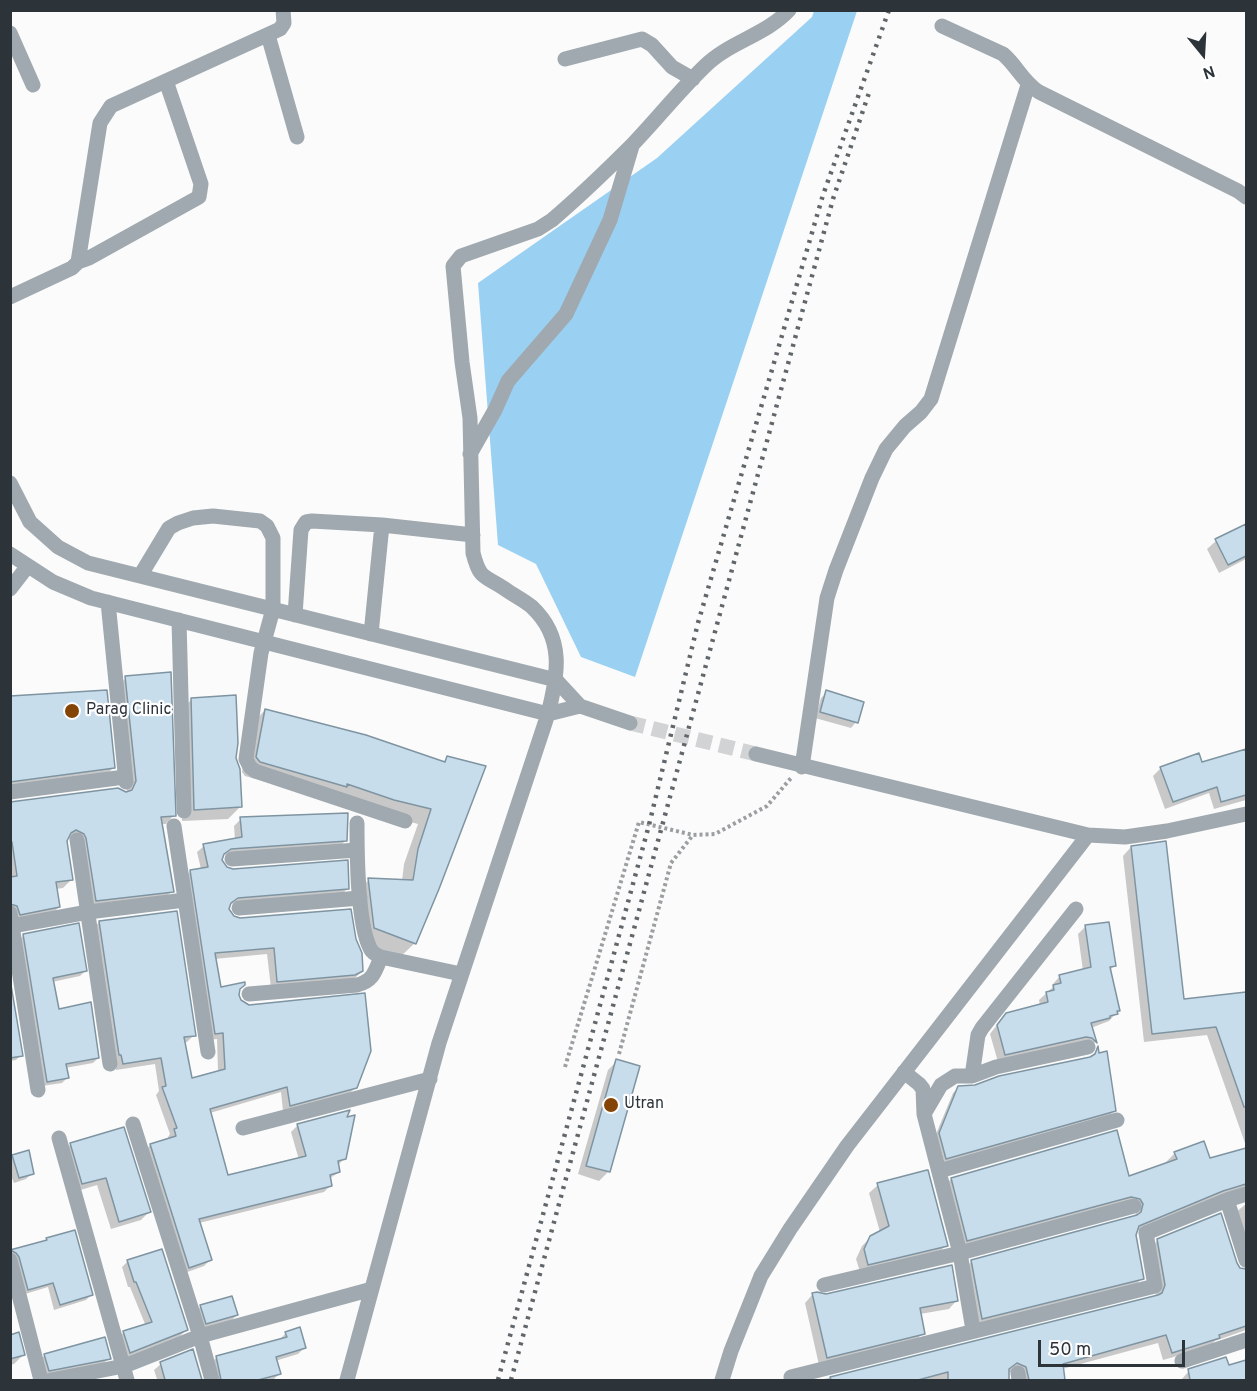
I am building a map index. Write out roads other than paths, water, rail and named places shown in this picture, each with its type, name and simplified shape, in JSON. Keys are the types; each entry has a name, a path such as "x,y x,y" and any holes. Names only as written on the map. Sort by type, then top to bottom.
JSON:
{"street":[{"path":"78,262 100,123 111,106 280,29 284,22 283,10"},
{"path":"347,1380 461,974 548,714 556,680 556,648 545,623 531,606 485,578 477,569 473,553 470,418 453,266 461,256 538,229 552,220 632,144 721,52 783,17 789,10"},
{"path":"942,26 1003,54 1028,85 1246,197"},
{"path":"10,33 33,85"},
{"path":"267,35 297,137"},
{"path":"565,59 642,39 652,45 672,67 693,79"},
{"path":"10,297 72,268 78,262 199,197 201,184 166,81"},
{"path":"802,766 827,598 836,570 872,478 886,449 905,426 921,412 930,399 1028,85"},
{"path":"471,454 508,381 566,314 610,220 632,144"},
{"path":"10,483 30,522 58,548 88,563 556,680 580,706 630,723"},
{"path":"140,576 169,528 178,523 192,518 213,516 260,521 267,526 273,538 273,609 264,642 246,759 255,771 405,821"},
{"path":"295,615 301,530 306,522 382,525 473,535"},
{"path":"371,634 382,525"},
{"path":"10,554 53,582 92,598 548,714 580,706"},
{"path":"10,589 27,567"},
{"path":"10,792 122,780 108,602"},
{"path":"179,620 184,811"},
{"path":"756,754 1088,835 1125,837 1167,831 1246,814"},
{"path":"357,823 360,898 370,949 381,957 461,974"},
{"path":"174,826 208,1053"},
{"path":"722,1380 761,1276 847,1146 1088,835"},
{"path":"76,840 110,1064"},
{"path":"232,859 357,850"},
{"path":"238,908 360,898"},
{"path":"38,1090 11,920 185,900"},
{"path":"972,1076 978,1035 982,1028 1076,909"},
{"path":"249,994 357,985 374,976 381,957"},
{"path":"924,1114 941,1085 955,1076 972,1076 996,1067 1088,1047"},
{"path":"904,1072 923,1089 924,1114 960,1253 973,1330"},
{"path":"243,1128 430,1078"},
{"path":"939,1171 1118,1120"},
{"path":"133,1124 212,1380"},
{"path":"58,1138 125,1373"},
{"path":"791,1377 1155,1286 1146,1233 1246,1194"},
{"path":"1227,1200 1246,1260"},
{"path":"824,1285 960,1253 1134,1206"},
{"path":"10,1260 41,1380"},
{"path":"51,1380 125,1373 200,1336 372,1289"},
{"path":"1182,1360 1246,1340"}],"tunnel":[{"path":"630,723 756,754"}],"railway":[{"path":"498,1380 649,825 698,623 823,195 889,10"},
{"path":"511,1380 833,199 870,90"}],"place":[{"name":"Parag Clinic","path":"72,711"},
{"name":"Utran","path":"611,1105"}]}
